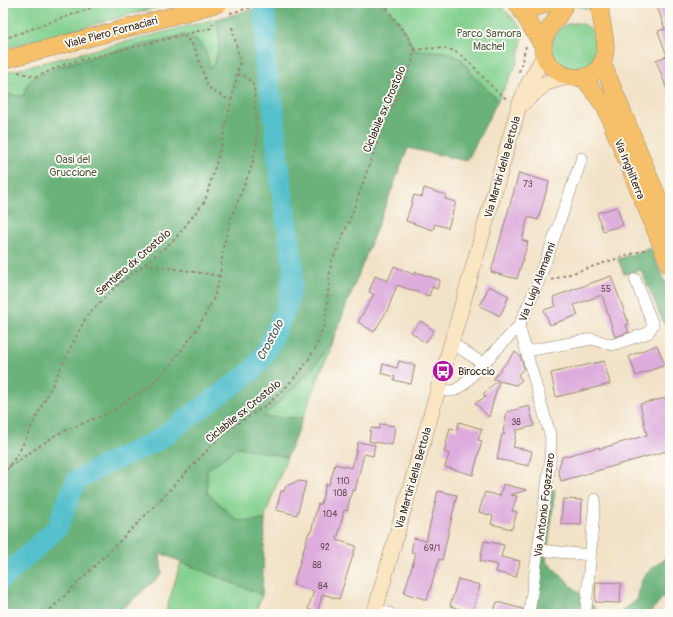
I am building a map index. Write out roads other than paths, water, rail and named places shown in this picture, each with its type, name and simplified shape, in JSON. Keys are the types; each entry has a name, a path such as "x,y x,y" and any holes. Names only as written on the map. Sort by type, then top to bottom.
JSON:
{"main road":[{"name":"Viale Piero Fornaciari","path":"3,60 220,3"},
{"path":"519,3 537,7 549,3"},
{"path":"519,3 552,67 575,77"},
{"name":"Via Martiri della Bettola","path":"375,612 452,343 514,101 526,88 544,51 544,37 559,15 564,3"},
{"path":"600,3 599,16 605,40 605,53 602,62"},
{"name":"Via Martiri della Bettola","path":"514,101 546,83 575,77 598,69 602,62"},
{"name":"Via Inghilterra","path":"602,62 670,227"},
{"name":"Via Inghilterra","path":"575,77 605,107 670,266"}],"street":[{"name":"Via Luigi Alamanni","path":"438,390 453,391 462,386 482,363 520,326 538,283 582,158"},
{"path":"527,350 592,339 612,345 648,333 653,325 635,278"},
{"name":"Via Antonio Fogazzaro","path":"520,326 551,438 550,464 529,614"},
{"path":"452,343 482,363"},
{"path":"586,609 595,499"},
{"path":"538,550 590,555"},
{"path":"375,612 391,614"}],"waterway":[{"name":"Crostolo","path":"3,578 57,528 76,481 102,466 158,440 252,371 267,350 287,306 292,281 293,266 278,162 274,110 265,64 267,31 263,3"}],"place":[{"name":"Biroccio","path":"443,371"}],"park label":[{"name":"Parco Samora Machel","path":"489,39"},
{"name":"Oasi del Gruccione","path":"73,165"}]}
